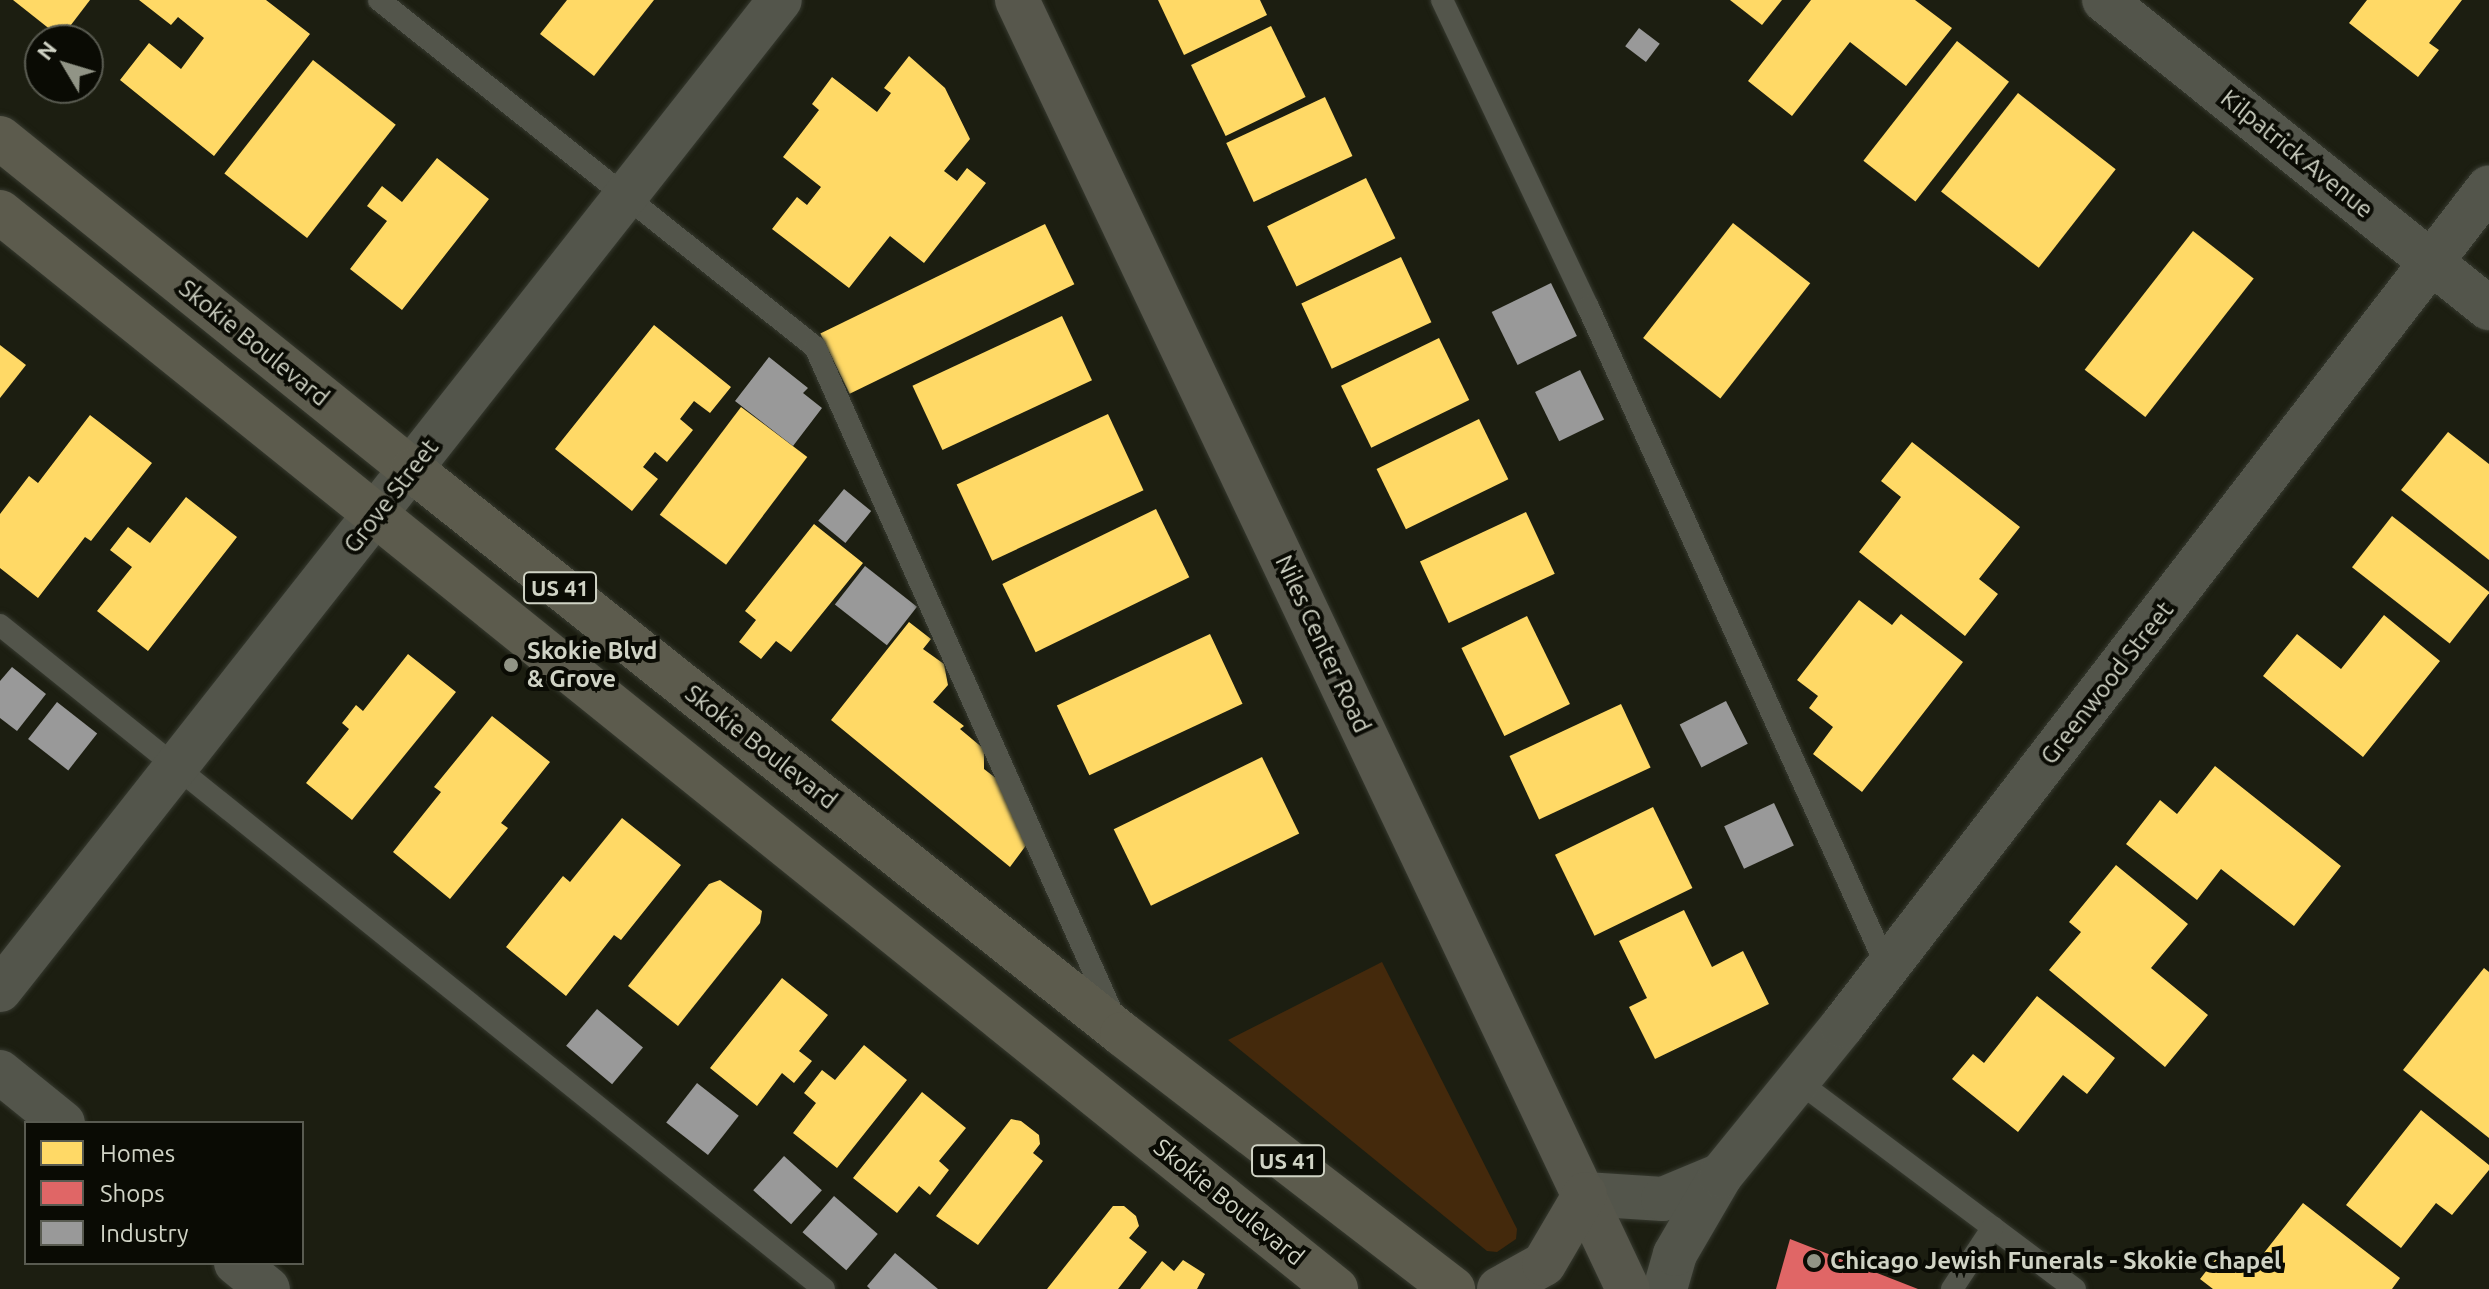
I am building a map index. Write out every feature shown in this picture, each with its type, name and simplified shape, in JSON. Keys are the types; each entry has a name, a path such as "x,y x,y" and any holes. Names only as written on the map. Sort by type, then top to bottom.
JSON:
{"main road":[{"name":"Niles Center Road","path":"1017,0 1628,1289"},
{"name":"Skokie Boulevard","path":"0,138 1122,1034 1453,1289"},
{"name":"Skokie Boulevard","path":"0,212 1336,1289"},
{"path":"1499,1289 1544,1264 1585,1194"}],"street":[{"name":"Grove Street","path":"0,990 780,0"},
{"name":"Kilpatrick Avenue","path":"2104,0 2489,308"},
{"name":"Greenwood Street","path":"1665,1289 1675,1254 1721,1175 1799,1082 2489,187"},
{"path":"0,1072 61,1121"},
{"name":"Greenwood Street","path":"1585,1194 1663,1199 1721,1175"},
{"path":"238,1265 268,1289"}],"lane":[{"path":"379,0 815,347 1122,1034"},
{"path":"1442,0 1588,307 1887,967"},
{"path":"0,625 824,1289"},
{"path":"1799,1082 2075,1289"},
{"path":"1952,1289 1993,1227"}],"shaded area":[{"path":"1382,962 1517,1229 1516,1239 1497,1252 1487,1251 1228,1040"}],"building: Homes":[{"path":"13,0 90,0 72,24 43,24"},
{"path":"139,0 266,0 310,34 214,156 120,80 149,43 181,69 204,38 178,17 171,25"},
{"path":"567,0 654,0 594,76 540,34"},
{"path":"1158,0 1260,0 1267,15 1184,55"},
{"path":"1730,0 1782,0 1762,25"},
{"path":"1811,0 1915,0 1952,28 1906,86 1850,42 1792,116 1748,81"},
{"path":"2367,0 2462,0 2429,43 2439,50 2418,77 2349,23"},
{"path":"1271,26 1306,97 1226,136 1191,65"},
{"path":"1957,41 2009,82 1915,201 1863,161"},
{"path":"909,56 945,88 970,139 944,171 957,181 967,168 986,183 924,263 890,236 849,288 772,229 797,197 807,205 821,187 783,157 819,110 812,104 832,77 877,112 891,93 884,88"},
{"path":"313,60 396,125 307,238 224,173"},
{"path":"2018,93 2116,169 2039,268 1941,192"},
{"path":"1325,97 1352,156 1254,202 1226,143"},
{"path":"437,158 489,199 402,310 350,269 387,221 367,206 382,186 402,202"},
{"path":"1366,178 1395,238 1297,286 1267,226"},
{"path":"1733,223 1810,283 1720,398 1643,338"},
{"path":"1045,224 1074,284 850,394 820,334"},
{"path":"2193,231 2254,278 2145,417 2085,370"},
{"path":"1401,257 1431,322 1332,369 1301,303"},
{"path":"1062,316 1092,380 942,450 912,386"},
{"path":"654,325 731,387 710,413 694,401 680,419 693,430 667,462 655,452 643,467 658,479 632,511 555,449"},
{"path":"1439,338 1469,400 1371,448 1341,386"},
{"path":"0,345 26,365 0,398"},
{"path":"741,407 807,457 726,565 660,515"},
{"path":"1108,414 1143,490 992,561 957,485"},
{"path":"90,415 152,463 91,541 85,537 38,598 0,568 0,514 29,476 38,483"},
{"path":"1479,419 1508,479 1406,529 1377,469"},
{"path":"2448,432 2489,464 2489,560 2401,490"},
{"path":"1912,442 2020,527 1979,579 1998,594 1965,636 1859,552 1901,497 1881,481"},
{"path":"186,497 237,537 148,651 97,611 132,567 110,550 128,527 150,543"},
{"path":"1156,509 1189,577 1036,652 1002,584"},
{"path":"1526,512 1555,574 1449,623 1420,561"},
{"path":"2392,516 2489,592 2450,644 2352,567"},
{"path":"814,524 863,563 791,652 776,641 761,659 739,642 756,620 745,611"},
{"path":"1859,600 1892,625 1901,614 1963,662 1862,792 1813,754 1833,727 1809,708 1818,696 1797,680"},
{"path":"2384,615 2440,661 2363,757 2263,676 2297,634 2341,669"},
{"path":"1527,616 1570,704 1504,736 1461,648"},
{"path":"909,622 931,639 923,649 944,664 948,685 933,702 964,726 960,729 984,749 984,769 997,779 1027,844 1010,867 831,720"},
{"path":"1210,634 1243,704 1089,775 1057,705"},
{"path":"408,654 456,692 352,820 306,783 349,729 342,723 356,705 363,711"},
{"path":"1621,704 1651,767 1539,819 1510,756"},
{"path":"492,716 550,762 501,823 508,828 450,899 393,852 441,792 434,787"},
{"path":"1262,757 1299,833 1151,906 1114,829"},
{"path":"2215,766 2341,866 2294,926 2221,869 2197,900 2126,844 2160,800 2177,814"},
{"path":"1653,807 1692,888 1594,936 1555,855"},
{"path":"622,818 681,865 621,940 614,935 566,996 506,947 563,876 570,882"},
{"path":"2116,865 2188,924 2151,968 2208,1015 2165,1067 2049,970 2081,932 2069,922"},
{"path":"720,880 762,911 760,923 678,1026 628,986 709,884"},
{"path":"1684,910 1712,967 1743,951 1769,1004 1655,1059 1629,1007 1647,998 1619,941"},
{"path":"2484,968 2489,972 2489,1138 2403,1070"},
{"path":"782,978 828,1015 799,1051 812,1061 794,1083 782,1073 757,1106 710,1068"},
{"path":"2037,996 2115,1058 2087,1094 2063,1075 2018,1132 1952,1079 1973,1054 1984,1063"},
{"path":"864,1045 907,1080 837,1168 793,1133 816,1103 804,1093 822,1070 835,1080"},
{"path":"922,1092 966,1128 939,1161 949,1170 930,1195 919,1186 897,1213 853,1178"},
{"path":"2421,1110 2489,1165 2489,1170 2452,1215 2436,1203 2401,1248 2346,1205"},
{"path":"1011,1119 1021,1121 1039,1135 1040,1144 1033,1153 1043,1161 978,1245 936,1216"},
{"path":"2303,1203 2400,1278 2392,1289 2213,1289 2200,1279 2222,1251 2249,1272"},
{"path":"1113,1206 1124,1206 1136,1216 1139,1226 1129,1238 1147,1252 1118,1289 1047,1289"},
{"path":"1183,1260 1205,1274 1197,1289 1140,1289 1162,1261 1174,1271"}],"building: Shops":[{"name":"Chicago Jewish Funerals - Skokie Chapel","path":"1790,1239 1918,1289 1776,1289"}],"building: Industry":[{"path":"1639,28 1660,44 1646,62 1625,46"},
{"path":"1551,283 1577,336 1518,365 1492,312"},
{"path":"769,357 808,388 803,393 822,408 793,446 735,401"},
{"path":"1580,370 1604,419 1559,441 1535,392"},
{"path":"844,489 871,511 845,543 818,521"},
{"path":"865,566 917,607 887,645 835,605"},
{"path":"12,667 46,694 17,731 0,718 0,681"},
{"path":"1726,701 1748,744 1701,767 1680,725"},
{"path":"57,702 97,733 68,770 28,739"},
{"path":"1774,803 1794,846 1744,869 1724,826"},
{"path":"597,1009 643,1048 612,1084 566,1046"},
{"path":"697,1083 739,1116 708,1155 666,1122"},
{"path":"784,1156 822,1190 791,1224 753,1190"},
{"path":"834,1196 878,1234 846,1270 803,1232"},
{"path":"895,1253 938,1289 870,1289 867,1286"}],"place":[{"name":"Skokie Blvd & Grove","path":"511,665"},
{"name":"Chicago Jewish Funerals - Skokie Chapel","path":"1814,1261"}]}
